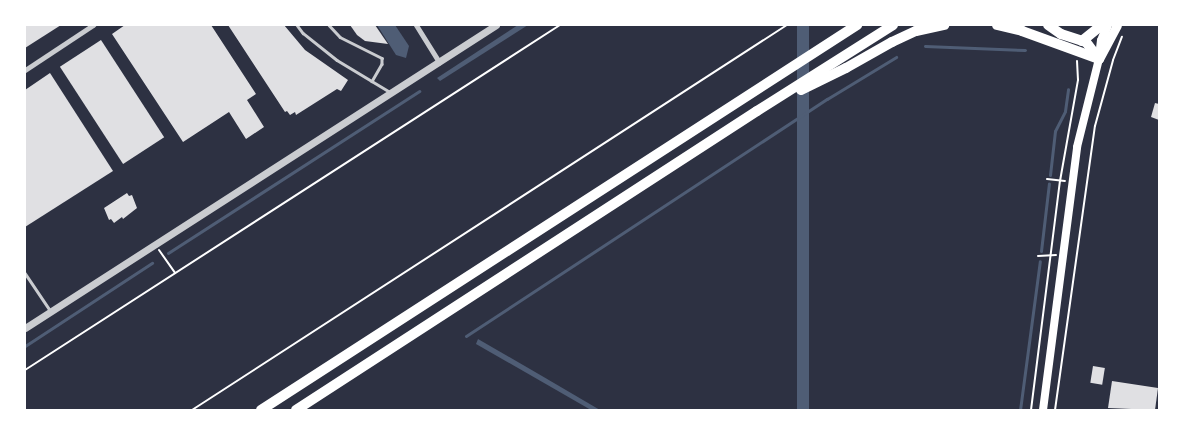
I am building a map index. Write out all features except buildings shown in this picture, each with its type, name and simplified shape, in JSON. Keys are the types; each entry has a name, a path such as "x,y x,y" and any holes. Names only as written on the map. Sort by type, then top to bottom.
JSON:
{"highway":[{"path":"261,410 857,25"},
{"path":"296,410 757,110 893,25"},
{"path":"757,110 846,68 916,31 944,25"},
{"path":"998,25 1022,31 1098,59"},
{"path":"1048,25 1061,34 1082,40 1094,50 1098,59"},
{"path":"1082,40 1102,25"}],"main road":[{"path":"1043,410 1072,182 1082,122 1101,40 1107,25"},
{"path":"1098,59 1121,28"}],"street":[{"path":"25,70 93,25"},
{"path":"416,25 439,62"},
{"path":"25,328 496,25"}],"lane":[{"path":"298,25 303,33 337,60 391,92"},
{"path":"329,25 340,37 382,58 382,64 372,81"},
{"path":"25,273 50,312"}],"path":[{"path":"25,370 560,25"},
{"path":"192,410 787,25"},
{"path":"1055,410 1095,126 1121,28"},
{"path":"1031,410 1060,181 1078,80 1078,52"},
{"path":"1047,179 1072,182"},
{"path":"155,244 175,273"},
{"path":"1038,256 1063,255"}],"water":[{"path":"377,25 395,25 409,46 406,58 396,55"},
{"path":"518,25 528,25 440,81 437,78"},
{"path":"797,25 809,25 809,410 797,410"},
{"path":"478,339 600,410 591,410 476,344"}],"waterway":[{"path":"925,46 1025,50"},
{"path":"466,336 827,99 896,57"},
{"path":"1050,175 1055,131 1065,111 1068,89"},
{"path":"168,253 419,91"},
{"path":"1041,251 1049,183"},
{"path":"1020,410 1040,261"},
{"path":"25,346 152,263"}]}
